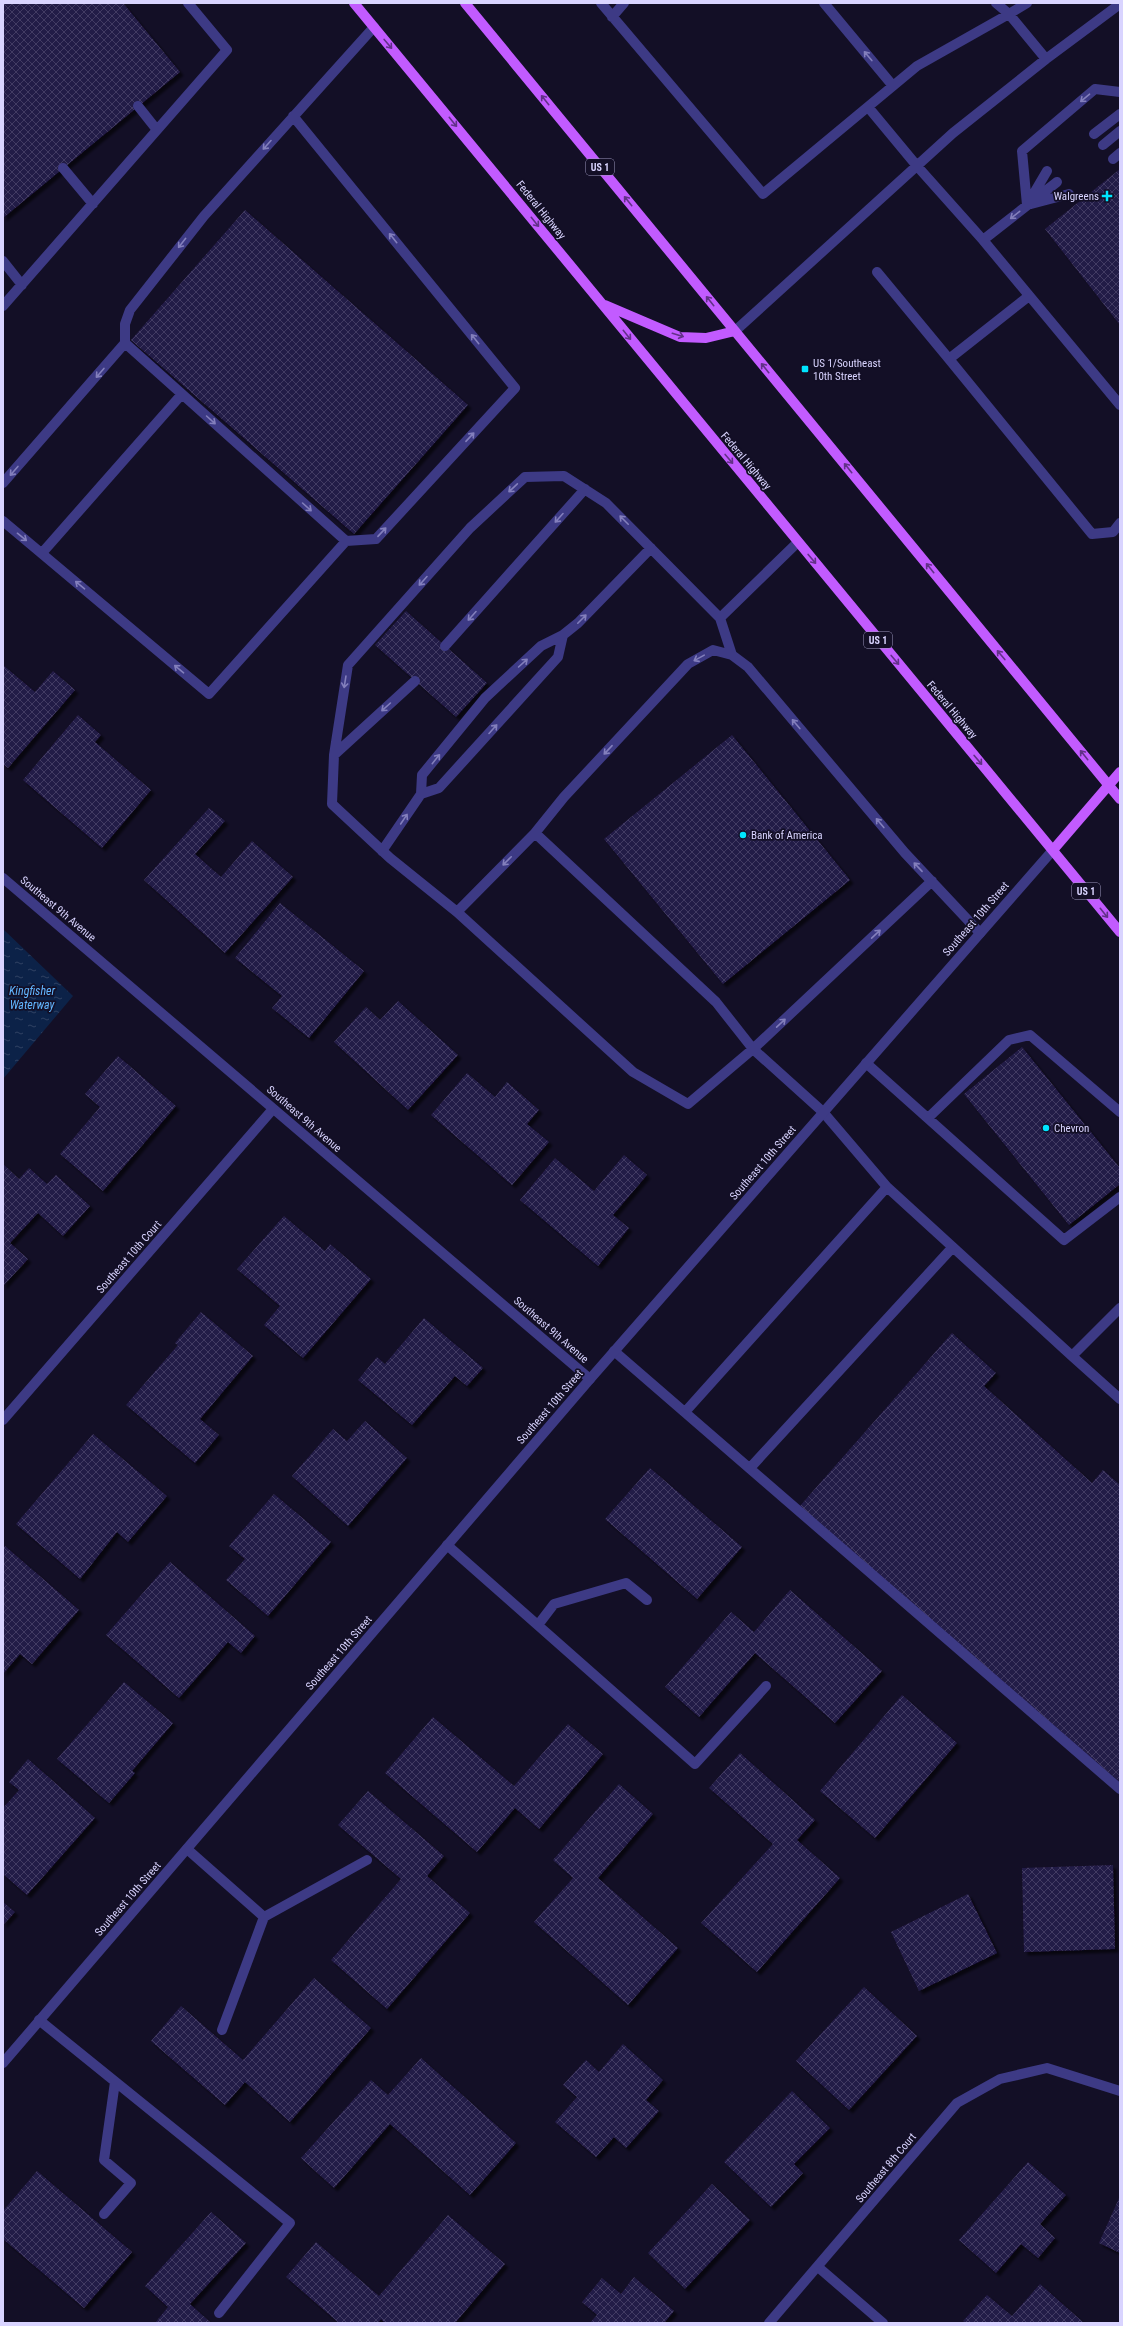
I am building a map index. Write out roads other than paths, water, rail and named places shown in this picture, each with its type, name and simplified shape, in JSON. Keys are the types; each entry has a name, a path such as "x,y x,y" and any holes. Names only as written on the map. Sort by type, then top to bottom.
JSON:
{"main road":[{"name":"Federal Highway","path":"354,3 1120,932"},
{"name":"US 1","path":"465,3 1120,799"},
{"path":"603,304 680,337 706,338 735,331"},
{"name":"Southeast 10th Street","path":"1053,850 1120,772"}],"street":[{"path":"3,306 227,50 188,3"},
{"path":"601,3 763,194 917,66 1027,3"},
{"path":"612,17 624,3"},
{"path":"824,3 893,86"},
{"path":"996,3 1009,14 1046,59"},
{"path":"735,331 954,133 1046,59 1120,4"},
{"path":"3,483 125,343 125,324 130,310 204,216 374,27"},
{"path":"1027,206 1022,151 1095,89 1120,92"},
{"path":"138,106 157,130"},
{"path":"868,107 1120,405"},
{"path":"1094,134 1120,114"},
{"path":"3,521 209,694 346,541 376,539 515,388 294,116"},
{"path":"1102,145 1120,131"},
{"path":"63,168 93,204"},
{"path":"1027,206 1047,171"},
{"path":"982,240 1057,182"},
{"path":"1027,206 1069,194"},
{"path":"3,261 22,285"},
{"path":"877,272 1092,534 1113,532 1120,523"},
{"path":"949,359 1029,296"},
{"path":"125,343 346,541"},
{"path":"42,553 182,394"},
{"path":"732,655 720,618 606,503 564,476 526,477 470,528 348,665 334,755 332,804 382,851 457,912 633,1072 688,1104 753,1050 932,882"},
{"path":"445,646 585,489"},
{"path":"720,618 798,542"},
{"path":"382,851 421,794 422,776 486,698 541,646 563,635 578,623 651,548"},
{"path":"421,794 439,788 553,663 558,657 563,635"},
{"path":"457,912 535,833 564,797 688,664 713,650 732,655 748,667 905,853 980,933"},
{"path":"334,755 415,681"},
{"path":"535,833 716,1002 753,1050 823,1112 887,1187 952,1248 1120,1399"},
{"name":"Southeast 10th Street","path":"3,2062 614,1351 1053,850"},
{"name":"Southeast 9th Avenue","path":"3,878 590,1379"},
{"path":"928,1118 1009,1040 1030,1035 1120,1112"},
{"path":"866,1063 1064,1240 1120,1197"},
{"name":"Southeast 10th Court","path":"3,1420 273,1109"},
{"path":"685,1412 887,1187"},
{"path":"750,1468 952,1248"},
{"path":"1072,1356 1120,1308"},
{"path":"614,1351 1120,1789"},
{"path":"447,1545 695,1764 766,1686"},
{"path":"538,1625 554,1604 626,1582 646,1600"},
{"path":"187,1849 264,1917"},
{"path":"222,2030 264,1917 367,1860"},
{"path":"39,2020 290,2223 219,2313"},
{"name":"Southeast 8th Court","path":"769,2323 957,2103 1000,2079 1047,2068 1120,2091"},
{"path":"104,2214 131,2183 104,2160 115,2082"},
{"path":"818,2267 883,2323"}],"water":[{"name":"Kingfisher Waterway","path":"3,929 73,996 3,1079"}],"place":[{"name":"Walgreens","path":"1107,196"},
{"name":"US 1/Southeast 10th Street","path":"805,369"},
{"name":"Bank of America","path":"743,835"},
{"name":"Chevron","path":"1046,1128"}]}
